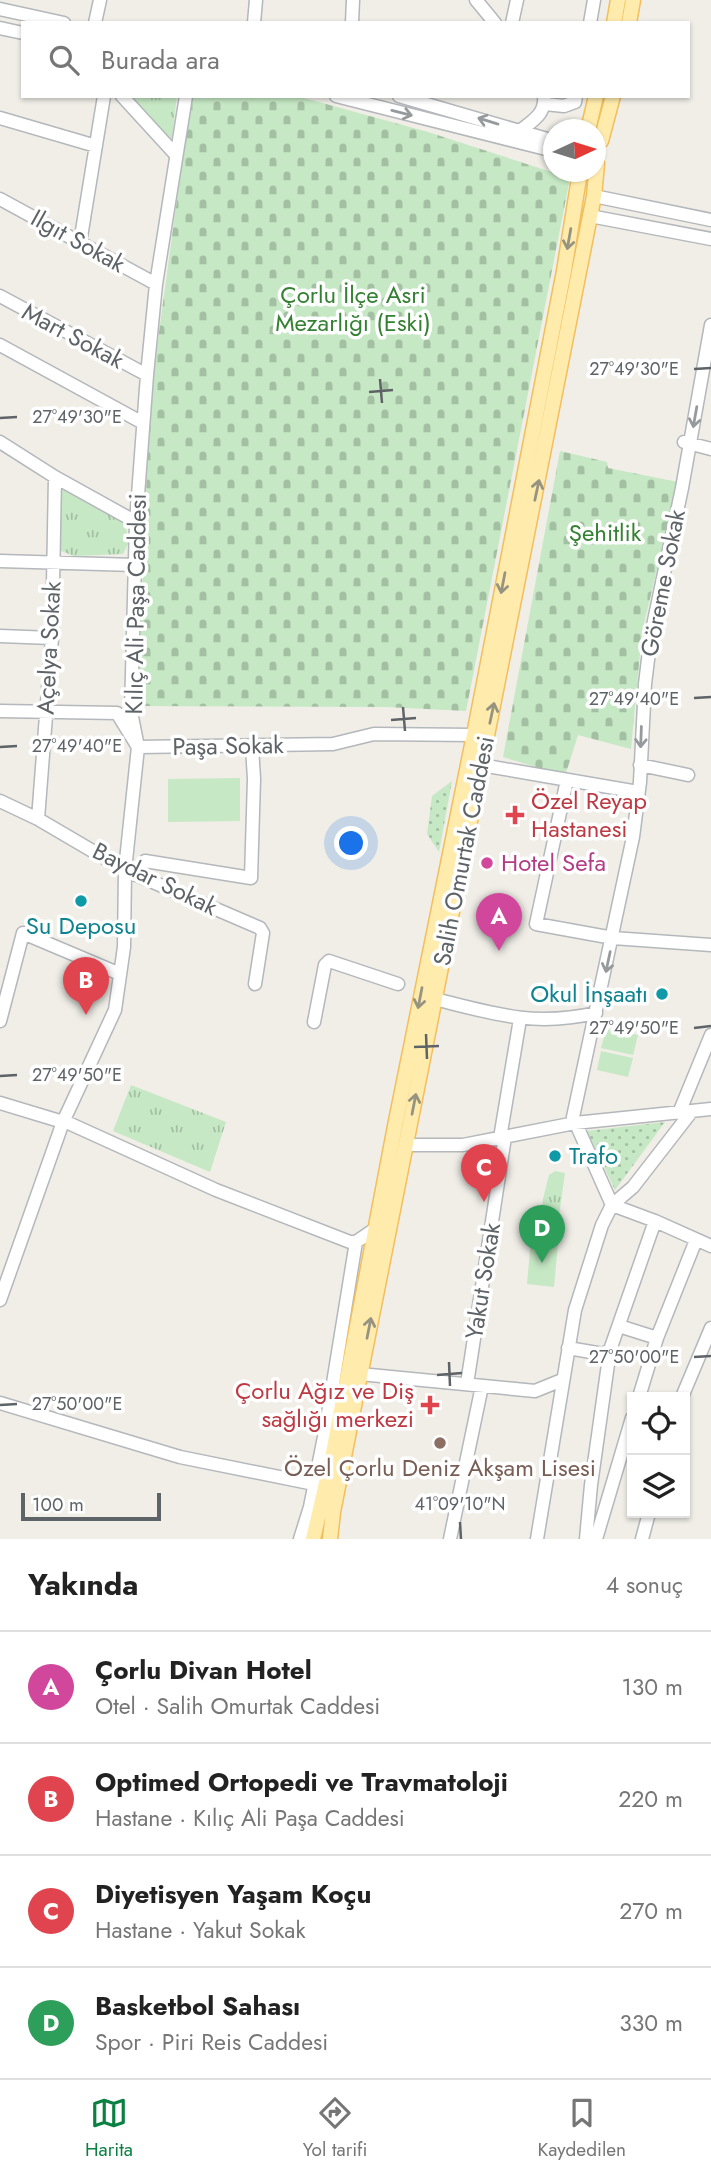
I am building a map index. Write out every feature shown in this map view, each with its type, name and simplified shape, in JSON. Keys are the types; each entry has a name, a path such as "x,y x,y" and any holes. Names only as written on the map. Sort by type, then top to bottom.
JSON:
{"main road":[{"path":"614,21 618,0"},
{"path":"629,21 633,0"},
{"path":"591,119 596,98"},
{"path":"605,119 612,98"},
{"name":"Salih Omurtak Caddesi","path":"313,1539 333,1453 474,735 564,271 578,182"},
{"name":"Salih Omurtak Caddesi","path":"331,1537 333,1511 595,182"}],"street":[{"path":"95,21 100,0"},
{"path":"254,21 256,0"},
{"path":"352,21 354,0"},
{"path":"476,0 493,21"},
{"path":"512,21 517,0"},
{"path":"590,21 594,0"},
{"path":"0,9 55,21"},
{"path":"0,28 21,33"},
{"path":"80,243 104,98"},
{"path":"124,98 176,155"},
{"name":"Kılıç Ali Paşa Caddesi","path":"0,1300 63,1121 115,1010 124,947 125,870 138,747 131,712 136,522 146,375 156,284 186,98"},
{"path":"344,98 543,148"},
{"path":"406,98 543,138"},
{"path":"520,131 542,113 544,100 564,106 575,102 576,98"},
{"path":"0,118 96,146"},
{"path":"594,196 711,220"},
{"name":"Ilgıt Sokak","path":"0,199 156,284"},
{"path":"590,216 711,239"},
{"name":"Mart Sokak","path":"0,296 146,375"},
{"name":"Göreme Sokak","path":"575,1123 575,1104 613,939 633,837 651,635 686,443 711,325"},
{"path":"0,345 143,423"},
{"path":"0,442 55,477 136,522"},
{"path":"686,443 711,449"},
{"name":"Açelya Sokak","path":"38,820 52,638 55,477"},
{"path":"0,561 135,565"},
{"path":"0,636 52,638"},
{"name":"Paşa Sokak","path":"0,711 117,713 138,747 333,744 374,734 474,735"},
{"path":"145,861 251,878 254,789 252,747"},
{"path":"481,765 638,792"},
{"path":"640,765 688,775"},
{"path":"567,780 536,923 613,939 711,945"},
{"name":"Baydar Sokak","path":"0,801 125,870 260,928 263,933 254,984"},
{"path":"0,1021 23,933 120,974"},
{"path":"314,1022 325,965 329,961 398,984"},
{"path":"435,999 520,1018 569,1019 596,1013"},
{"name":"Yakut Sokak","path":"467,1384 520,1018"},
{"path":"537,1539 575,1310 602,1226 612,1205 634,1187 685,1112 711,1035"},
{"path":"0,1103 63,1121 216,1190 297,1223 356,1242"},
{"path":"406,1145 463,1145 575,1123 711,1108"},
{"path":"575,1123 612,1205 711,1246"},
{"path":"586,1539 610,1350 655,1221"},
{"path":"300,1539 310,1507 326,1432 356,1242 375,1229"},
{"path":"641,1392 657,1338 696,1240"},
{"path":"619,1326 657,1338"},
{"path":"684,1392 710,1333"},
{"path":"568,1348 603,1354 610,1350"},
{"path":"360,1374 535,1391 562,1380"},
{"path":"450,1539 482,1385"},
{"path":"0,1403 180,1457 314,1484"},
{"path":"596,1539 627,1435"},
{"path":"642,1539 648,1518"}],"green space":[{"path":"131,98 177,98 172,137 168,140"},
{"name":"Çorlu İlçe Asri Mezarlığı (Eski)","path":"191,98 304,98 428,132 543,169 543,182 569,182 466,711 386,707 137,706 150,399"},
{"name":"Şehitlik","path":"560,451 607,462 608,468 678,482 642,632 631,749 578,735 565,776 503,757"},
{"path":"64,487 124,523 130,540 123,554 74,556 56,549 57,494"},
{"path":"240,778 240,821 168,822 168,779"},
{"path":"452,781 439,852 427,834 432,796"},
{"path":"606,1029 638,1035 633,1055 601,1048"},
{"path":"601,1051 633,1058 628,1077 597,1070"},
{"path":"131,1085 226,1122 210,1172 113,1131"},
{"path":"665,1122 615,1190 587,1131"},
{"path":"555,1171 565,1173 557,1230 540,1225 549,1175"},
{"path":"531,1240 558,1243 554,1287 527,1284"}],"place":[{"name":"Özel Reyap Hastanesi","path":"515,815"},
{"name":"Hotel Sefa","path":"487,863"},
{"name":"Su Deposu","path":"81,901"},
{"name":"Çorlu Divan Hotel","path":"499,951"},
{"name":"Okul İnşaatı","path":"662,994"},
{"name":"Optimed Ortopedi ve Travmatoloji","path":"86,1015"},
{"name":"Trafo","path":"555,1156"},
{"name":"Diyetisyen Yaşam Koçu","path":"484,1202"},
{"name":"Basketbol Sahası","path":"542,1263"},
{"name":"Çorlu Ağız ve Diş sağlığı merkezi","path":"430,1405"},
{"name":"Özel Çorlu Deniz Akşam Lisesi","path":"440,1443"}]}
